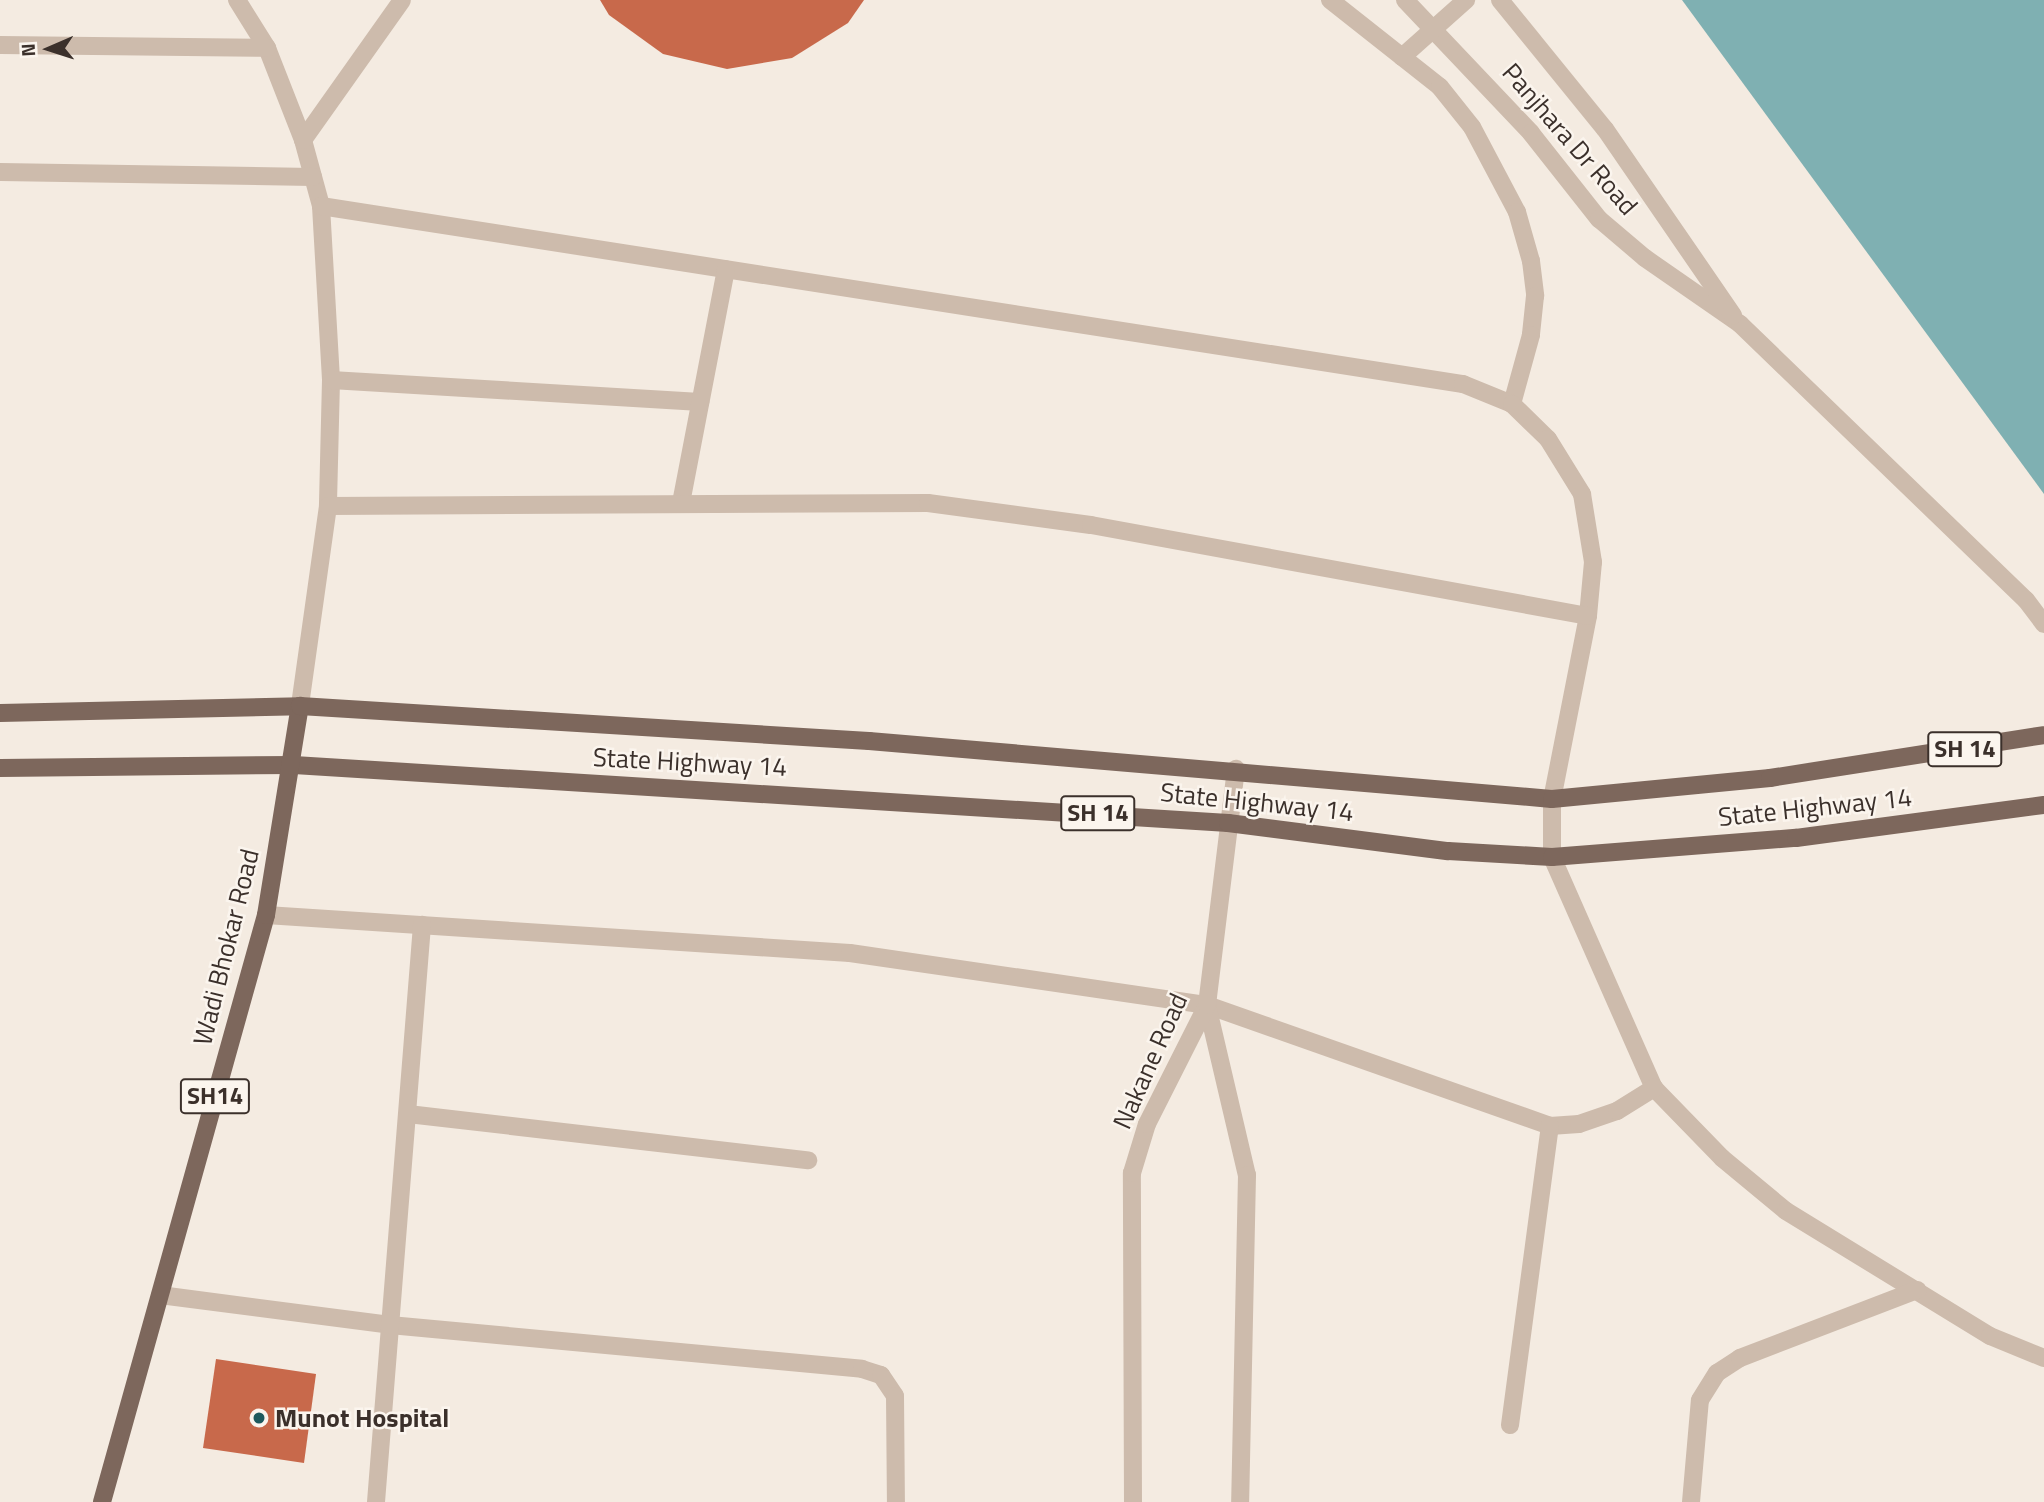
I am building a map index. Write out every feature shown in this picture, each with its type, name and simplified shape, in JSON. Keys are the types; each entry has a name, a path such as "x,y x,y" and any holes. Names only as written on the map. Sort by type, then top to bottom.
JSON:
{"main road":[{"name":"State Highway 14","path":"300,706 1236,769 1552,799 1887,762 2044,735"},
{"path":"0,713 300,706"},
{"name":"Wadi Bhokar Road","path":"102,1502 266,915 294,765 300,706"},
{"name":"State Highway 14","path":"0,768 294,765 1228,823 1448,851 1552,857 1901,824 2044,805"}],"street":[{"path":"237,0 267,48 303,140 321,206 331,380 328,506 300,706"},
{"path":"303,140 402,0"},
{"path":"1330,0 1440,88 1472,127 1517,212 1531,261 1535,296 1531,335 1512,404"},
{"name":"Panjhara Dr Road","path":"1405,0 1531,133 1599,219 1645,258 1740,324 2026,600 2044,624"},
{"path":"1402,57 1466,0"},
{"name":"Panjhara Dr Road","path":"1500,0 1605,130 1740,324"},
{"path":"0,45 267,48"},
{"path":"0,172 313,177"},
{"path":"321,206 1464,384 1512,404 1548,439 1582,494 1593,562 1588,616 1552,799 1552,857 1654,1088 1722,1158 1787,1211 1990,1336 2044,1359"},
{"path":"681,503 726,269"},
{"path":"331,380 700,402"},
{"path":"328,506 928,503 1091,525 1588,616"},
{"name":"Nakane Road","path":"1133,1502 1132,1173 1147,1124 1208,1006 1236,769"},
{"path":"266,915 849,953 1208,1006 1550,1126 1579,1124 1617,1111 1654,1088"},
{"path":"376,1502 422,925"},
{"path":"1208,1006 1247,1175 1240,1502"},
{"path":"408,1114 808,1160"},
{"path":"1510,1425 1550,1126"},
{"path":"1691,1502 1700,1400 1717,1373 1740,1358 1917,1290"},
{"path":"160,1295 390,1325 862,1369 881,1376 895,1395 897,1502"}],"water":[{"path":"1682,0 2044,0 2044,494"}],"building":[{"path":"600,0 864,0 848,23 792,58 727,69 663,54 609,15"},
{"path":"216,1359 316,1374 304,1463 203,1448"}],"place":[{"name":"Munot Hospital","path":"259,1418"}]}
